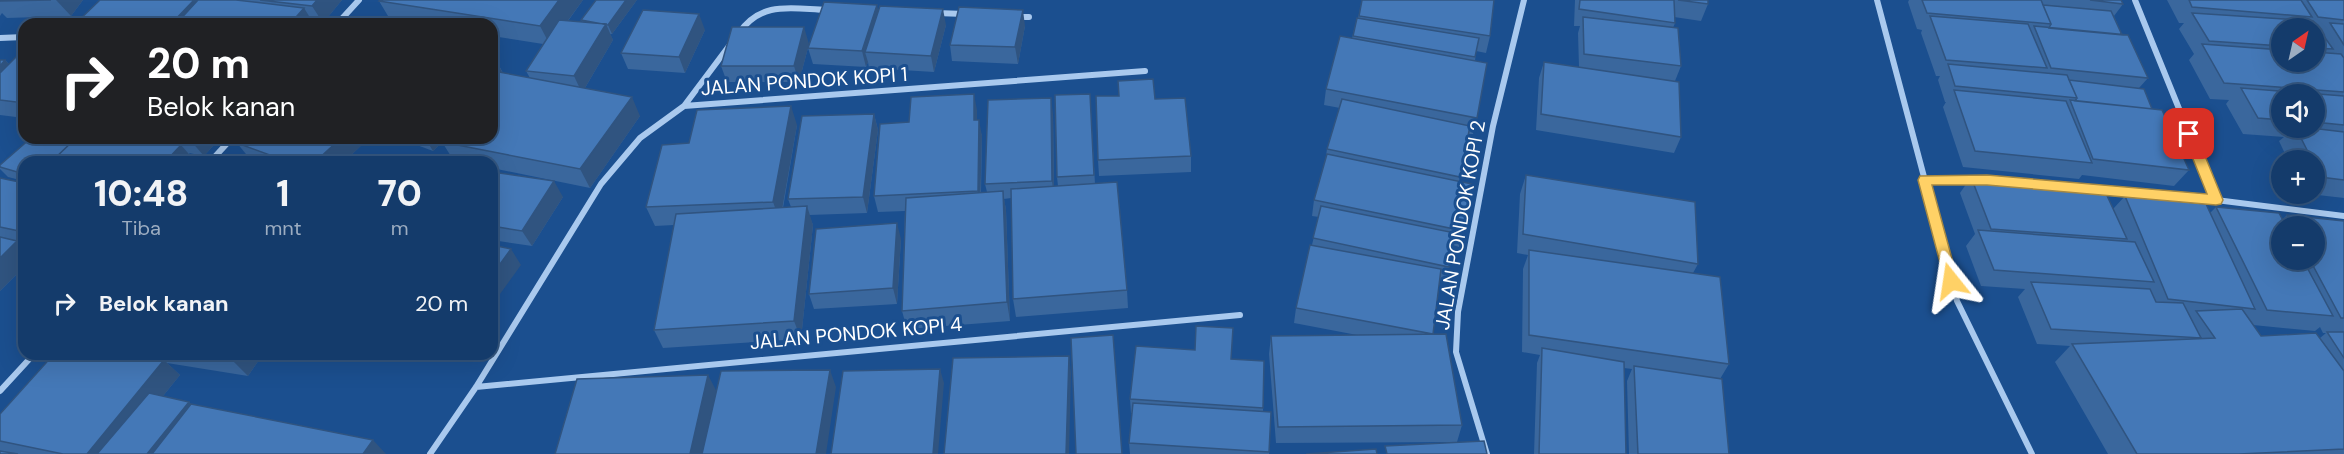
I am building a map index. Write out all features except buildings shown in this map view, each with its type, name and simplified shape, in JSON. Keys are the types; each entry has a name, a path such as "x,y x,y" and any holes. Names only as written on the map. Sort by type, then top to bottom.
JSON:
{"street":[{"path":"342,18 359,0"},
{"name":"JALAN PONDOK KOPI 2","path":"1487,454 1456,352 1458,312 1493,126 1524,0"},
{"path":"1877,0 1957,301 2032,454"},
{"path":"2135,0 2216,200"},
{"path":"684,106 750,19 758,13 773,10 833,10"},
{"path":"928,12 973,15"},
{"path":"1007,16 1029,17"},
{"path":"0,38 18,37"},
{"name":"JALAN PONDOK KOPI 1","path":"498,351 601,184 640,138 684,106 760,102 1145,70"},
{"path":"216,156 226,144"},
{"path":"1924,180 1987,180"},
{"path":"2090,189 2216,200 2344,216"},
{"name":"JALAN PONDOK KOPI 4","path":"476,387 703,363 1240,315"},
{"path":"0,391 28,360"},
{"name":"JALAN PONDOK KOPI 1","path":"430,454 493,360"}],"route":[{"path":"1951,281 1924,180 1987,180 2216,200 2189,134"}]}
